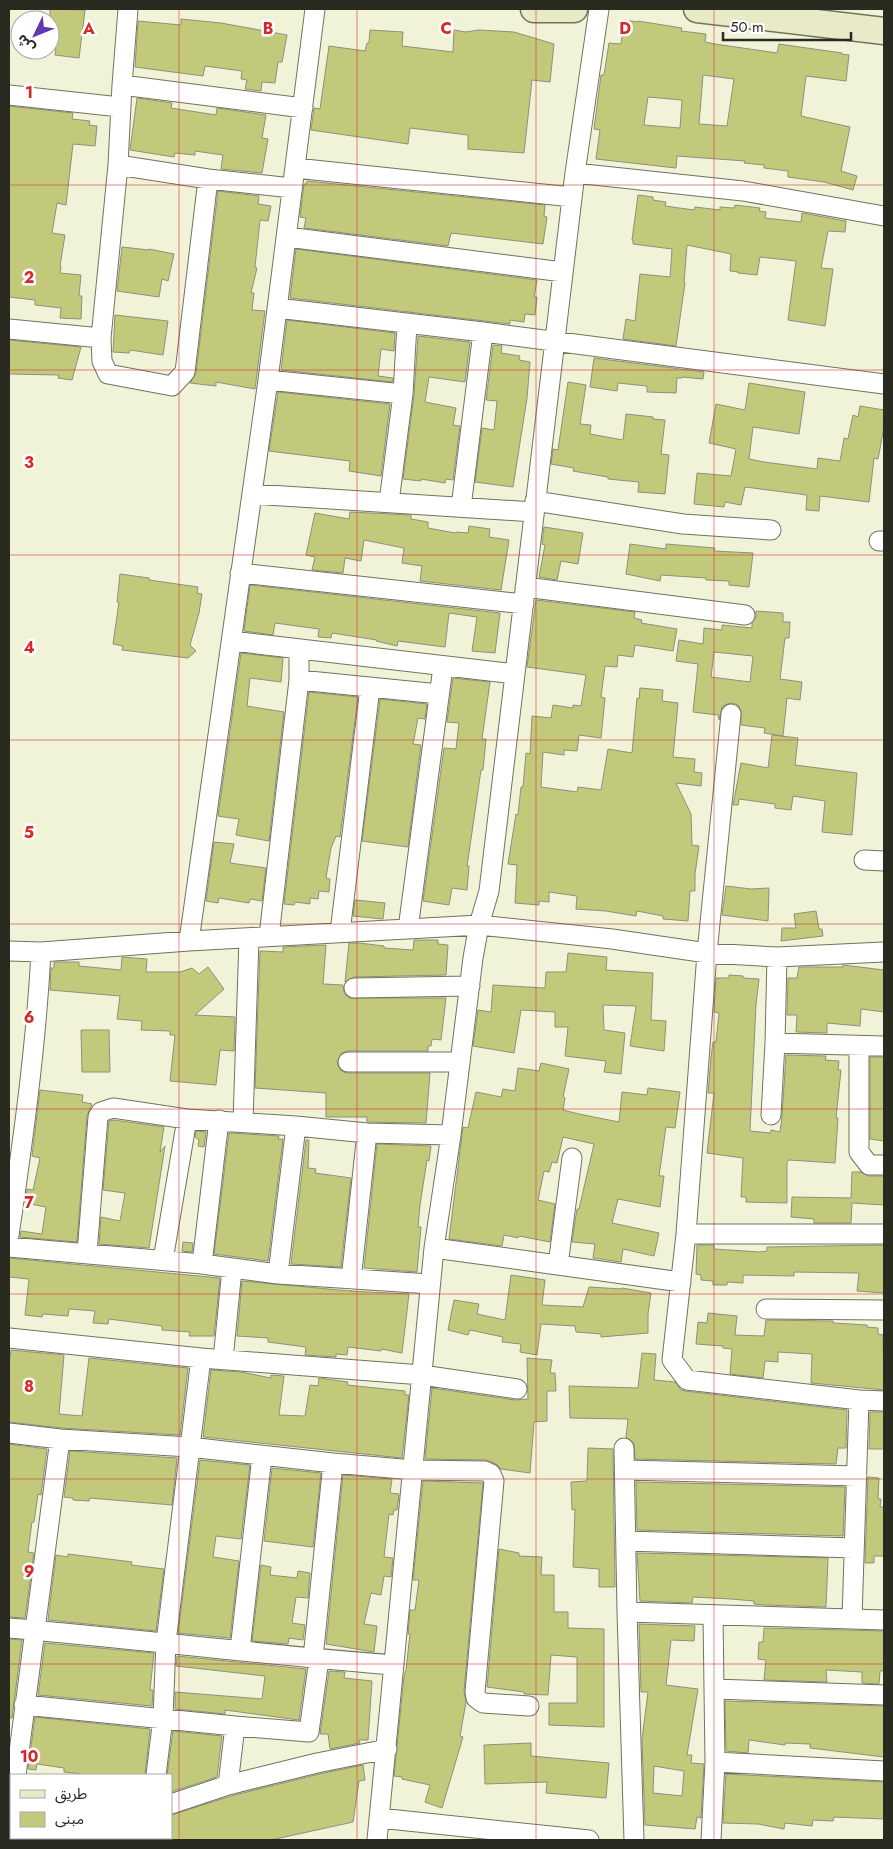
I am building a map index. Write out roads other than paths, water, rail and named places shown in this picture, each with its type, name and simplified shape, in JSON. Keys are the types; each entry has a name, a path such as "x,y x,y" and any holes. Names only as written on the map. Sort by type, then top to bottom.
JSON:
{"street":[{"path":"128,9 120,107 118,165 101,338 102,361 108,374 172,386 185,372 208,178"},
{"path":"189,941 268,380 315,9"},
{"path":"534,9 574,9"},
{"path":"377,1840 434,1248 479,925 490,891 575,173 599,9"},
{"path":"697,9 837,17 884,31"},
{"path":"122,85 303,108"},
{"path":"9,95 120,107"},
{"path":"118,165 292,188"},
{"path":"295,168 572,198"},
{"path":"575,173 743,192 884,216"},
{"path":"287,237 563,272"},
{"path":"277,308 483,332 884,384"},
{"path":"389,502 402,394 407,324"},
{"path":"9,329 101,338"},
{"path":"461,507 483,332"},
{"path":"268,380 402,394"},
{"path":"252,494 461,507 534,507 683,524 771,530"},
{"path":"240,574 524,596 745,616"},
{"path":"232,641 515,674"},
{"path":"268,936 299,680 299,650"},
{"path":"408,929 443,667"},
{"path":"299,680 439,694"},
{"path":"340,932 370,688"},
{"path":"731,714 706,953 686,1234 672,1360 687,1380 859,1400 884,1401"},
{"path":"864,860 884,860"},
{"path":"9,951 41,952 268,936 479,925 612,939 706,953 777,957 884,952"},
{"path":"244,1122 249,938"},
{"path":"9,1235 38,1007 41,952"},
{"path":"771,1114 777,957"},
{"path":"354,988 470,986"},
{"path":"775,1043 884,1046"},
{"path":"858,1046 859,1152 869,1165 884,1165"},
{"path":"348,1062 460,1062"},
{"path":"87,1253 98,1117 101,1112 113,1108 187,1119 367,1133 451,1135"},
{"path":"163,1260 187,1119"},
{"path":"202,1264 219,1120"},
{"path":"278,1274 296,1126"},
{"path":"351,1280 367,1133"},
{"path":"558,1265 572,1158"},
{"path":"686,1234 884,1234"},
{"path":"9,1246 202,1264 278,1274 430,1284"},
{"path":"434,1248 680,1282"},
{"path":"223,1360 232,1269"},
{"path":"766,1309 884,1310"},
{"path":"9,1338 223,1360 422,1375 516,1389"},
{"path":"156,1774 163,1718 166,1642 201,1358"},
{"path":"852,1619 859,1400"},
{"path":"9,1433 60,1439 189,1447 413,1470 484,1471 493,1477 494,1481 476,1698 483,1703 529,1706"},
{"path":"16,1774 60,1439"},
{"path":"624,1448 634,1840"},
{"path":"240,1650 262,1456"},
{"path":"317,1763 309,1732 333,1463"},
{"path":"625,1470 857,1476"},
{"path":"626,1542 854,1548"},
{"path":"627,1612 884,1620"},
{"path":"711,1840 715,1762 713,1615"},
{"path":"9,1628 394,1665"},
{"path":"715,1689 884,1695"},
{"path":"24,1704 309,1732"},
{"path":"228,1785 236,1726"},
{"path":"172,1804 228,1785 317,1763 387,1750"},
{"path":"715,1762 884,1771"},
{"path":"379,1818 589,1840"}]}
